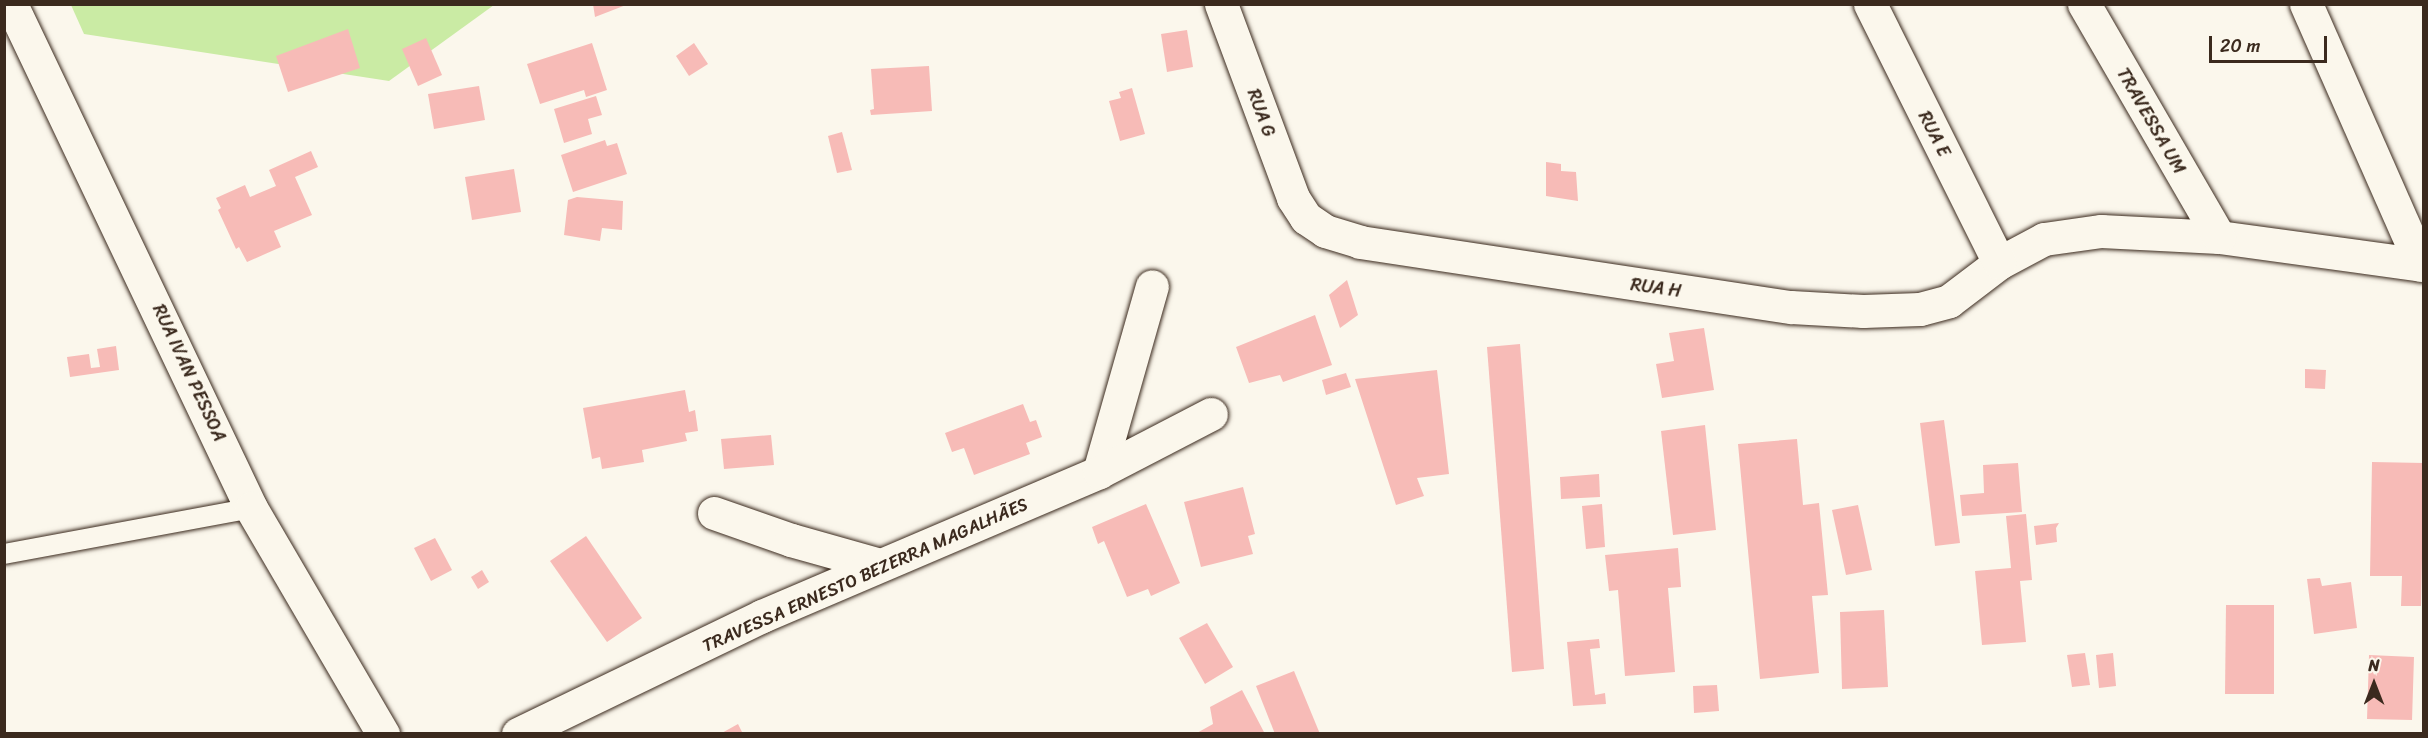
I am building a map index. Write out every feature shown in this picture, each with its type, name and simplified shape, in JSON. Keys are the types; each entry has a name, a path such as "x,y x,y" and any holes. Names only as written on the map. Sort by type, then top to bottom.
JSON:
{"street":[{"name":"RUA IVAN PESSOA","path":"11,4 251,508 383,734"},
{"name":"RUA G","path":"1221,4 1293,198 1306,218"},
{"name":"RUA E","path":"1870,4 1999,263"},
{"name":"TRAVESSA UM","path":"2084,4 2219,237"},
{"path":"2306,4 2422,265"},
{"name":"RUA H","path":"1306,218 1325,231 1360,242 1444,258 1791,307 1863,311 1920,309 1949,301 1999,263 2044,239 2101,231 2219,237 2422,265"},
{"path":"1100,472 1152,286"},
{"name":"TRAVESSA ERNESTO BEZERRA MAGALHÃES","path":"518,734 762,616 1100,472 1211,414"},
{"path":"714,513 791,540 880,565"}],"lane":[{"path":"4,554 251,508"}],"green space":[{"path":"71,5 494,5 389,81 84,34"}],"building":[{"path":"593,4 626,4 626,5 595,17"},
{"path":"348,29 360,68 288,92 276,56"},
{"path":"1187,30 1193,67 1167,72 1161,34"},
{"path":"426,38 442,75 418,86 402,49"},
{"path":"592,43 607,90 586,97 584,90 540,104 527,64"},
{"path":"694,43 708,64 689,76 676,56"},
{"path":"929,66 932,111 871,115 870,110 874,109 871,69"},
{"path":"479,86 485,120 434,129 428,94"},
{"path":"1132,88 1145,134 1120,141 1109,101 1121,98 1119,92"},
{"path":"596,96 602,115 588,119 592,134 564,143 554,109"},
{"path":"842,132 852,170 837,173 828,136"},
{"path":"605,140 607,146 617,143 627,174 573,192 561,155"},
{"path":"311,151 318,167 295,177 312,215 274,231 281,247 247,262 239,247 236,249 218,210 221,208 216,198 245,185 250,197 276,186 269,170"},
{"path":"1546,162 1561,164 1561,171 1576,172 1578,201 1546,196"},
{"path":"514,169 521,212 472,220 465,177"},
{"path":"577,197 623,201 622,230 602,228 600,241 564,235 568,200"},
{"path":"1347,280 1358,315 1340,328 1329,295"},
{"path":"1315,315 1332,365 1283,382 1280,375 1249,383 1236,347"},
{"path":"1704,328 1714,390 1662,398 1656,364 1674,361 1669,333"},
{"path":"1520,344 1544,669 1512,672 1487,347"},
{"path":"116,346 119,370 70,377 67,357 89,354 91,368 100,367 97,349"},
{"path":"2305,369 2326,370 2325,389 2305,388"},
{"path":"1437,370 1449,474 1417,478 1424,496 1396,505 1355,379"},
{"path":"1346,373 1351,387 1326,395 1322,380"},
{"path":"685,390 689,412 695,410 698,431 685,433 687,441 642,450 644,462 602,469 600,457 592,459 583,408"},
{"path":"1023,404 1030,422 1036,420 1042,437 1026,443 1030,454 974,475 964,448 952,452 945,433"},
{"path":"1944,420 1960,543 1935,546 1920,423"},
{"path":"1705,425 1716,530 1673,535 1661,431"},
{"path":"771,435 774,465 724,469 721,439"},
{"path":"1797,439 1803,505 1819,503 1828,595 1812,596 1819,673 1760,679 1738,444"},
{"path":"2372,462 2424,463 2421,606 2401,606 2402,576 2370,576"},
{"path":"2018,463 2022,512 1962,516 1960,495 1984,493 1983,465"},
{"path":"1599,474 1600,497 1561,499 1560,477"},
{"path":"1243,487 1255,534 1248,536 1253,554 1201,567 1184,502"},
{"path":"1146,504 1180,583 1151,596 1148,589 1127,597 1104,541 1098,544 1092,527"},
{"path":"1602,504 1605,547 1586,549 1582,506"},
{"path":"1858,505 1872,570 1846,575 1832,510"},
{"path":"2026,514 2032,580 2020,581 2026,642 1982,645 1975,571 2011,568 2006,516"},
{"path":"2059,523 2056,528 2057,542 2036,545 2034,526"},
{"path":"586,536 642,618 607,642 550,561"},
{"path":"435,538 452,570 431,581 414,548"},
{"path":"1678,548 1681,587 1668,588 1675,672 1625,676 1618,590 1609,591 1605,555"},
{"path":"482,570 489,582 478,589 471,577"},
{"path":"2320,578 2322,586 2351,582 2357,628 2314,634 2307,579"},
{"path":"2226,605 2274,605 2274,694 2225,694"},
{"path":"1884,610 1888,687 1842,689 1840,612"},
{"path":"1207,623 1233,667 1205,684 1179,638"},
{"path":"1599,639 1600,648 1590,649 1595,695 1605,693 1606,704 1573,706 1567,642"},
{"path":"2085,653 2090,685 2072,687 2067,655"},
{"path":"2113,653 2116,686 2099,688 2096,655"},
{"path":"2369,655 2414,657 2412,720 2367,719"},
{"path":"1294,671 1320,734 1275,734 1256,686"},
{"path":"1717,685 1719,711 1694,713 1693,686"},
{"path":"1242,690 1265,734 1195,734 1213,724 1210,707"},
{"path":"738,724 743,734 720,734"}]}
